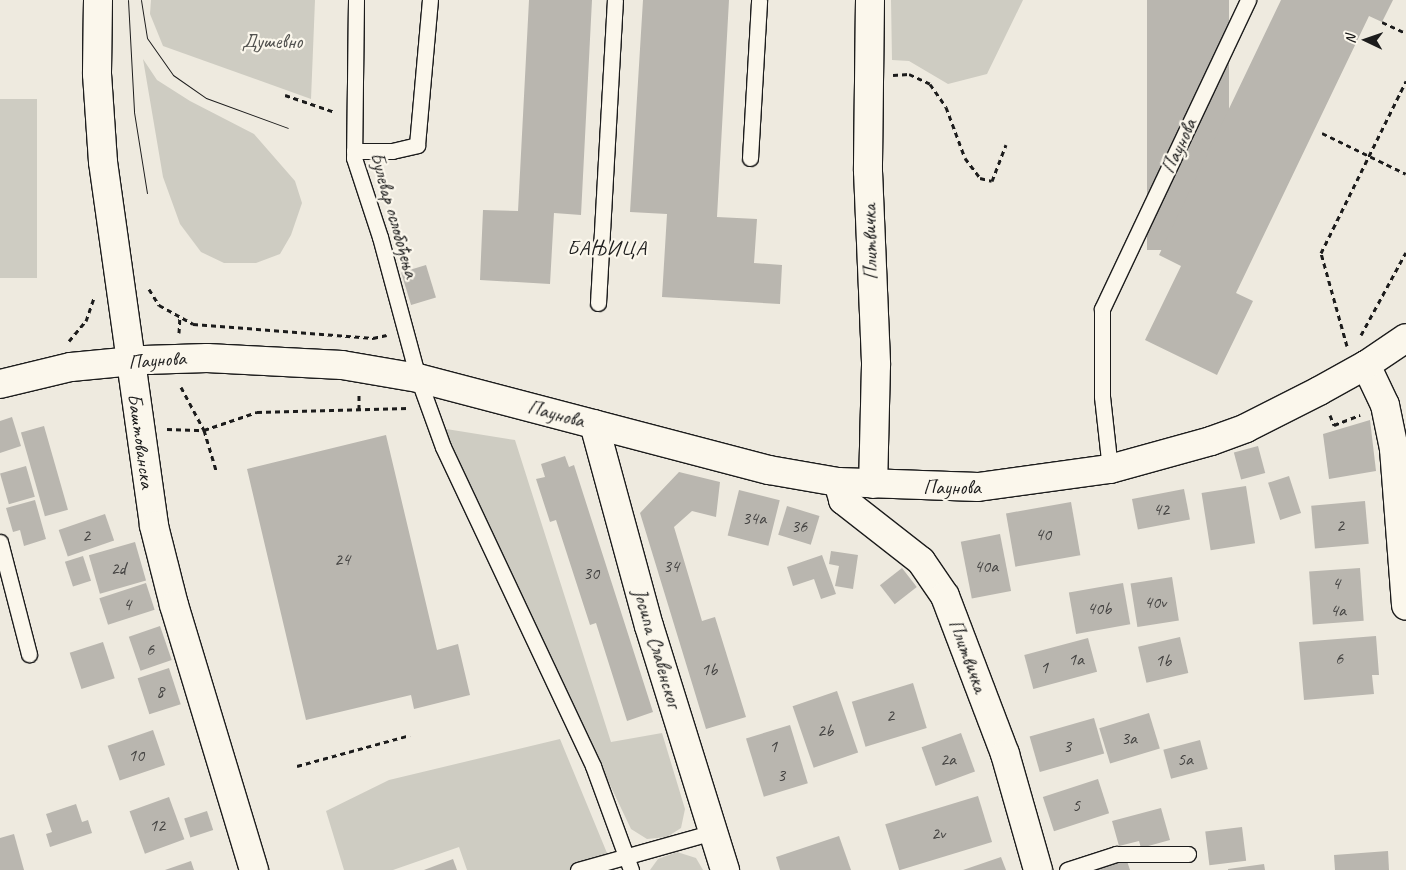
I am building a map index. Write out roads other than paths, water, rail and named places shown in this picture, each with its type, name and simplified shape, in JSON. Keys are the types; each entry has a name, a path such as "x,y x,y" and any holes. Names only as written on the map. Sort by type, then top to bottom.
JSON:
{"street":[{"name":"Баштованска","path":"98,0 99,117 148,491 165,572 254,870"},
{"name":"Плитвичка","path":"870,0 868,171 876,365 873,484"},
{"name":"Паунова","path":"0,384 71,368 130,362 207,358 342,364 418,378 730,461 838,482 978,488 1110,469 1246,428 1358,361 1406,338"},
{"path":"1358,361 1385,405 1394,449 1406,606"},
{"name":"Јосипа Славенског","path":"594,424 649,626 725,870"},
{"name":"Плитвичка","path":"838,482 843,500 921,561 945,596 1005,754 1038,870"}],"lane":[{"name":"Булевар ослобођења","path":"356,0 354,150 418,378 443,447 517,612 593,766 629,863"},
{"path":"354,150 392,151 416,145 430,0"},
{"path":"598,302 615,0"},
{"path":"750,158 758,0"},
{"name":"Паунова","path":"1110,469 1102,397 1102,309 1248,0"},
{"path":"0,542 29,654"},
{"path":"578,870 629,863 713,832"},
{"path":"1067,870 1116,854 1188,854"}],"tram line":[{"path":"128,0 134,112 147,193"},
{"path":"141,0 147,38 173,75 206,98 288,128"}],"district":[{"name":"БАЊИЦА","path":"607,248"}],"park label":[{"name":"Душевно","path":"272,41"}]}
